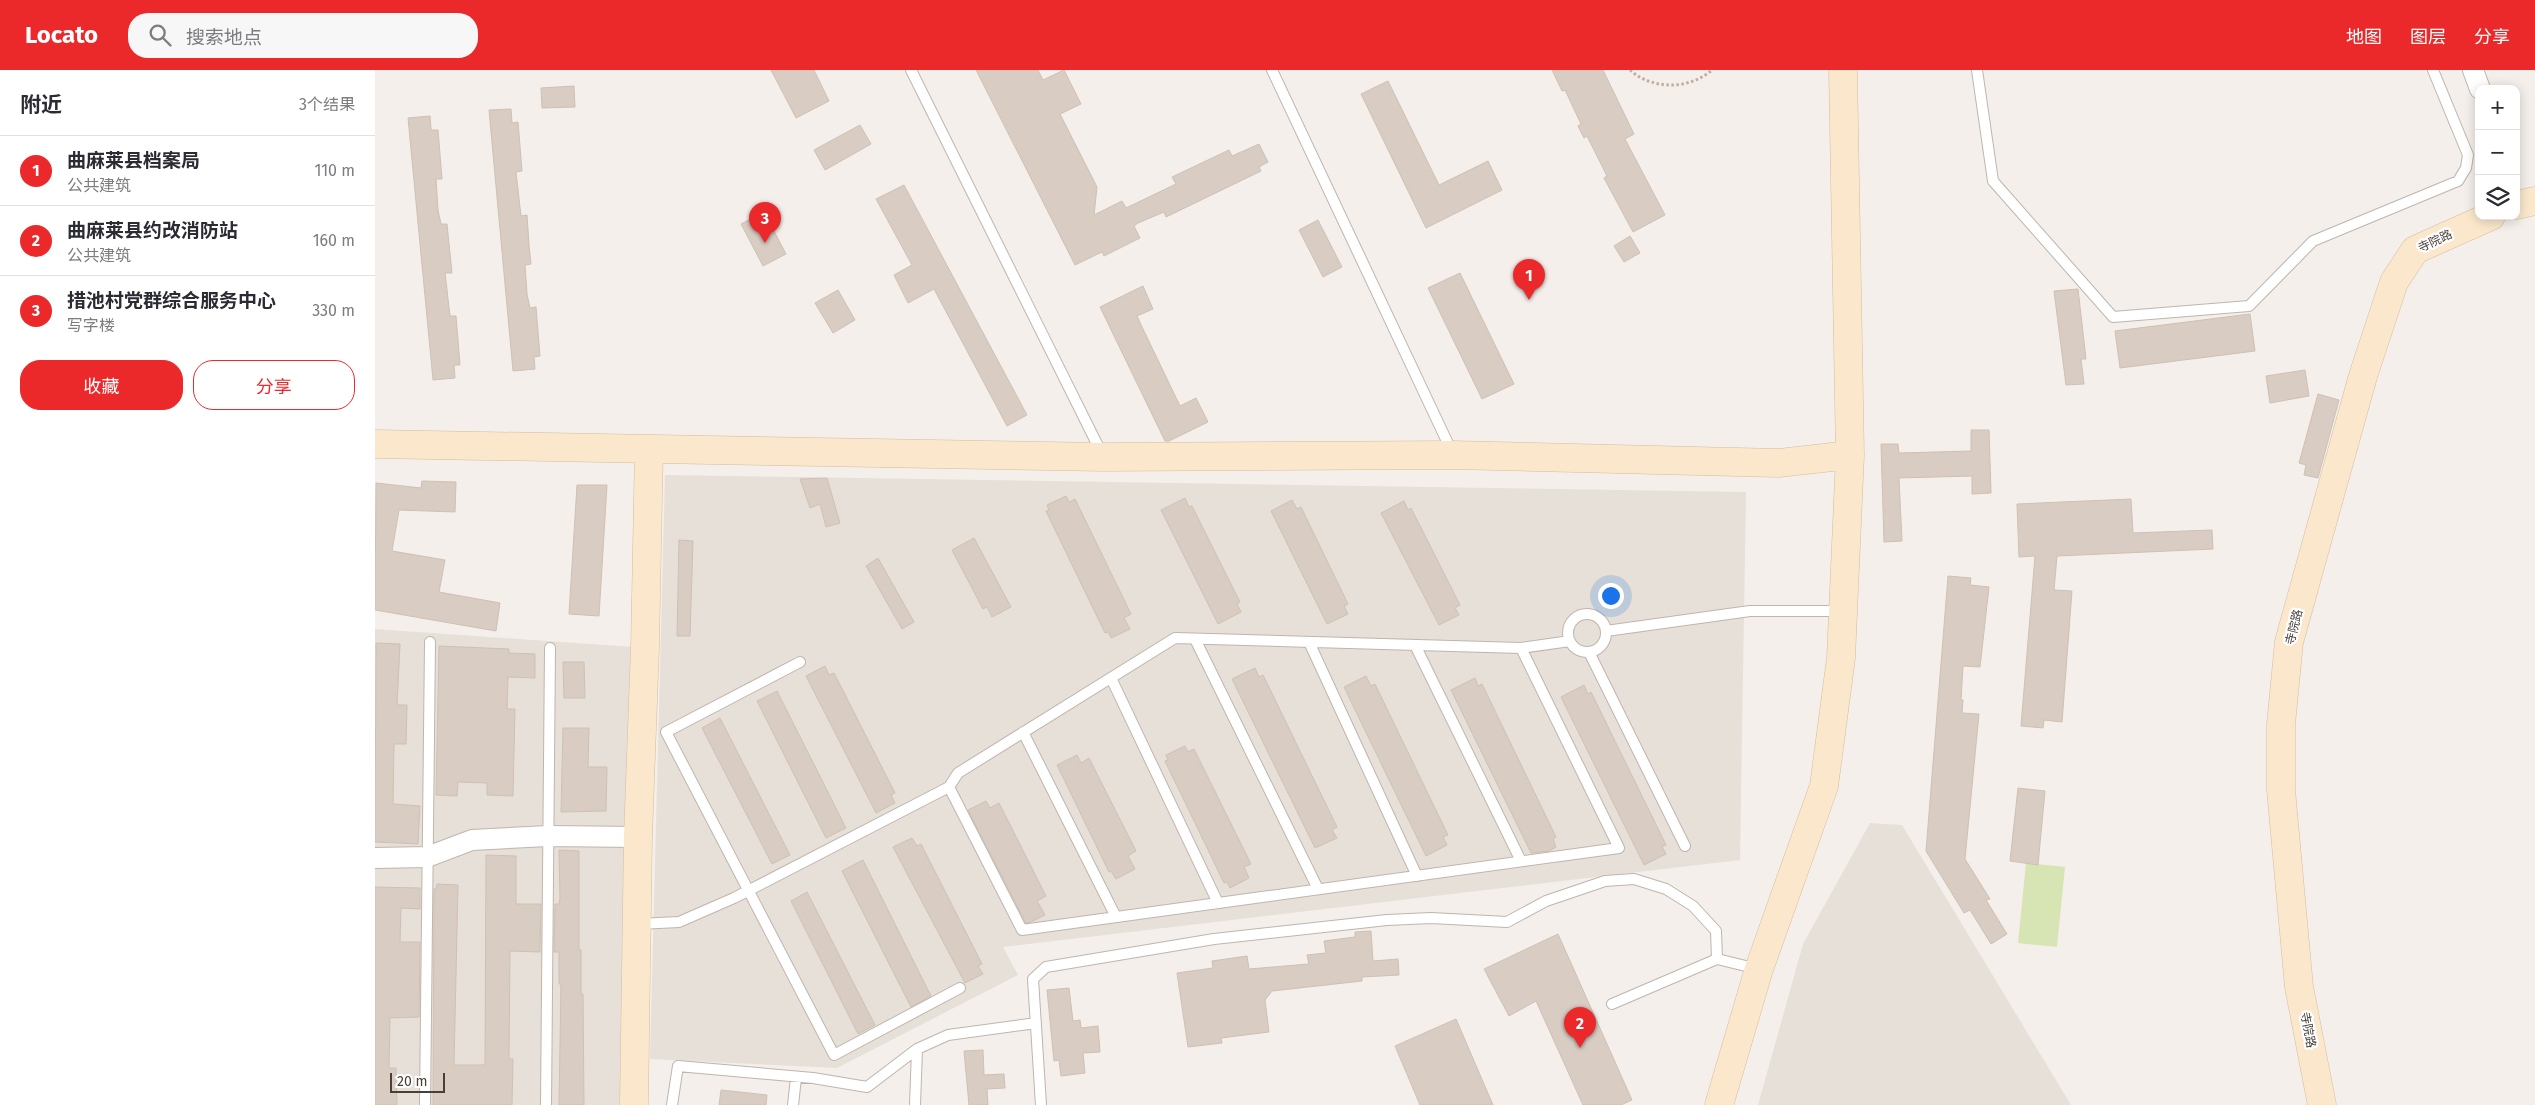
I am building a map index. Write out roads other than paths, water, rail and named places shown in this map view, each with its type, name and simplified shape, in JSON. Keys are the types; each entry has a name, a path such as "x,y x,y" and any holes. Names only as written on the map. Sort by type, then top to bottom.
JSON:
{"street":[{"path":"1719,1105 1759,969 1824,786 1841,658 1850,455 1843,70"},
{"path":"2473,70 2479,85"},
{"name":"寺院路","path":"2322,1105 2299,987 2281,790 2281,724 2289,642 2363,376 2394,282 2415,250 2482,220"},
{"path":"375,444 1104,457 1453,455 1779,463 1850,455"},
{"path":"634,1105 638,837 645,647 649,449"},
{"path":"375,858 427,857 472,840 549,836 638,837"}],"lane":[{"path":"911,70 1104,457"},
{"path":"1273,70 1453,455"},
{"path":"1977,70 1993,181 2113,317 2249,306 2313,241 2459,181 2466,168 2468,155 2433,70"},
{"path":"1606,630 1750,612 1843,611"},
{"path":"1580,616 1594,616 1601,620 1606,630 1605,640 1601,646 1589,652 1580,651 1570,641 1570,626 1580,616"},
{"path":"638,924 679,922 748,891 949,787 958,773 1175,638 1521,648 1570,641"},
{"path":"1195,639 1318,889"},
{"path":"425,1105 430,642"},
{"path":"1309,642 1417,876"},
{"path":"1415,645 1521,861"},
{"path":"546,1105 550,648"},
{"path":"949,787 1022,930 1619,848 1521,648"},
{"path":"1589,652 1685,846"},
{"path":"800,662 666,732 834,1056 960,988"},
{"path":"1111,678 1218,903"},
{"path":"1023,732 1115,917"},
{"path":"1041,1105 1033,979 1046,967 1214,939 1387,920 1431,918 1507,922 1546,901 1605,881 1634,879 1650,882 1680,896 1699,912 1716,931 1717,959"},
{"path":"1612,1004 1717,959 1759,969"},
{"path":"672,1105 678,1066 795,1078 813,1078 867,1087 917,1048 948,1035 1036,1022"},
{"path":"915,1105 917,1048"},
{"path":"793,1105 795,1078"}],"place":[{"name":"措池村党群综合服务中心","path":"765,243"},
{"name":"曲麻莱县档案局","path":"1529,300"},
{"name":"曲麻莱县约改消防站","path":"1580,1048"}]}
